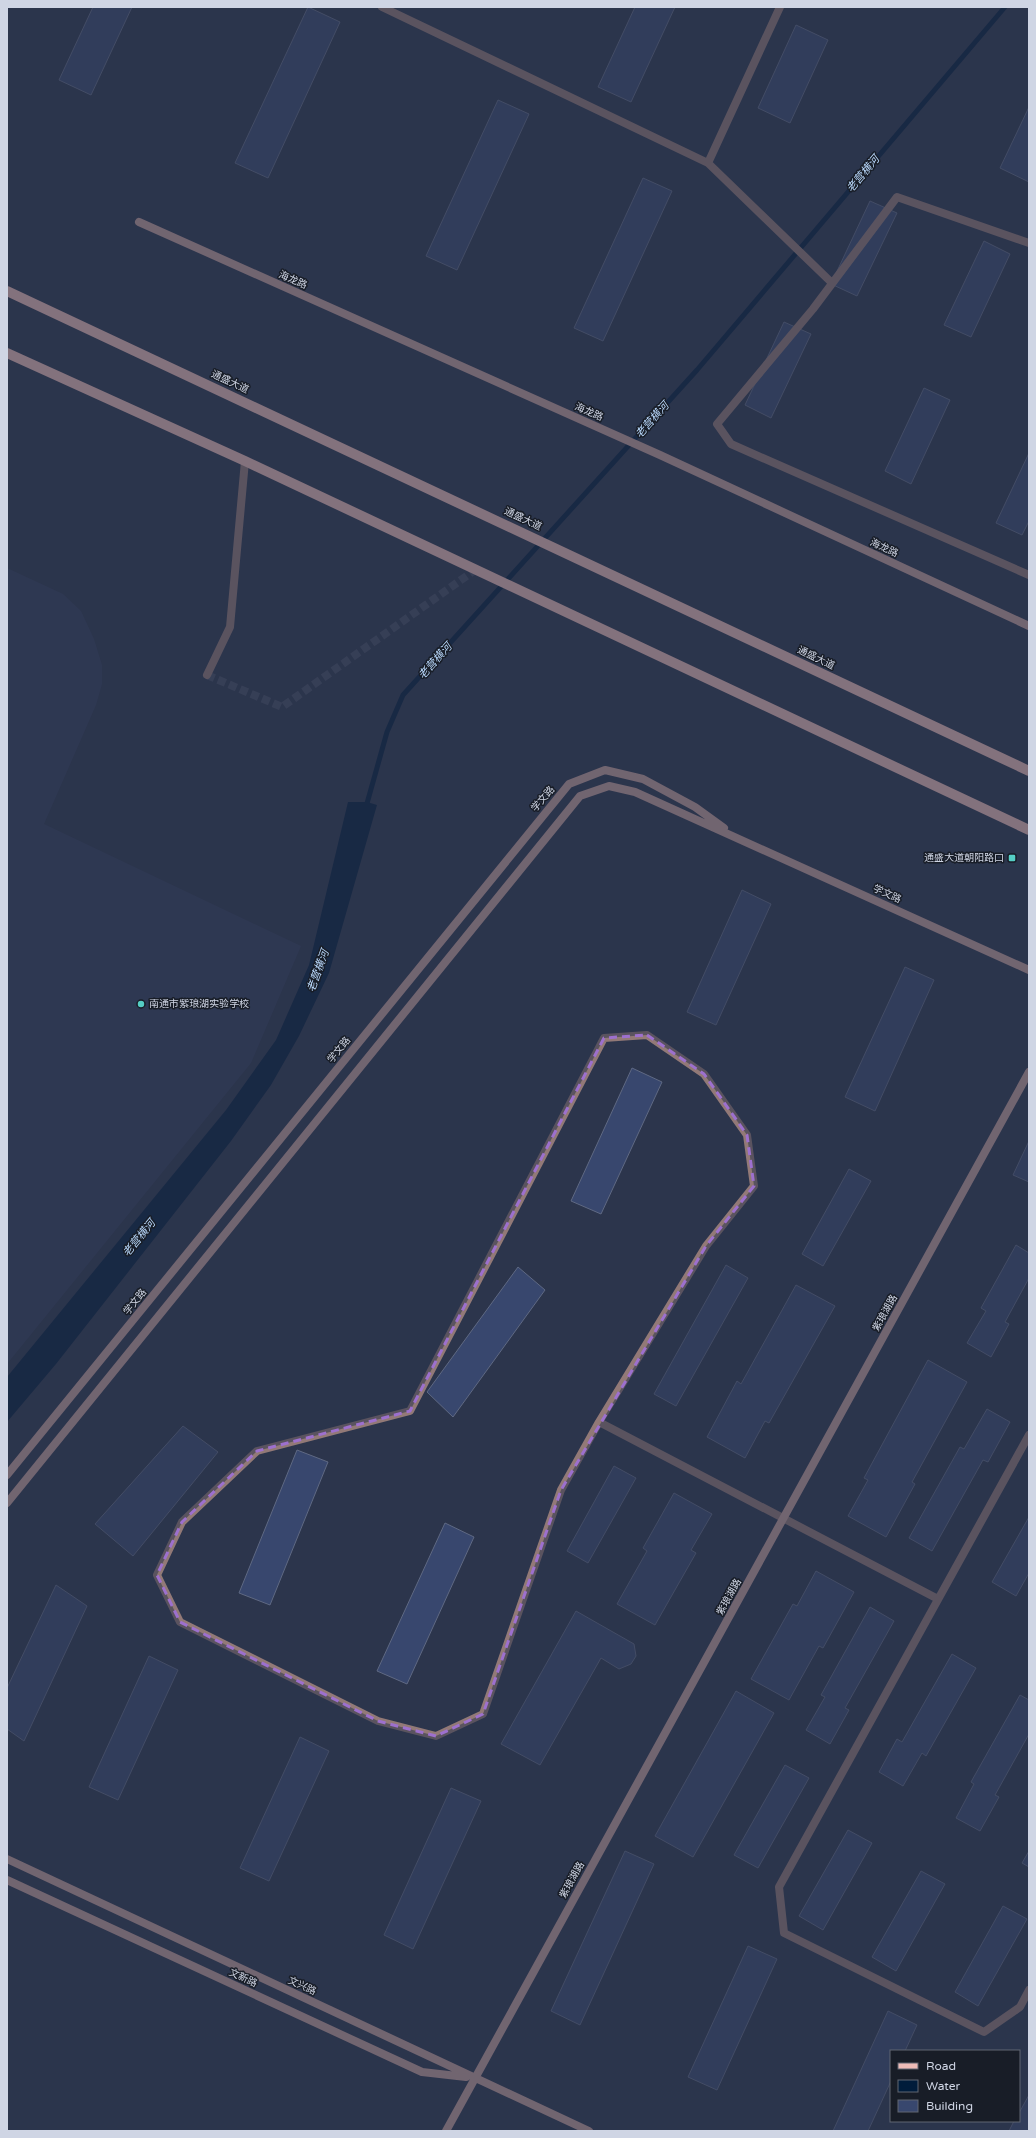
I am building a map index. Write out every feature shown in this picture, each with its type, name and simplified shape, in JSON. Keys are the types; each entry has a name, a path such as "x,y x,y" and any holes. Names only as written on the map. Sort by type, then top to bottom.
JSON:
{"main road":[{"name":"通盛大道","path":"7,291 1029,771"},
{"path":"7,353 245,461 1029,830"}],"street":[{"path":"382,7 708,163 832,283"},
{"path":"708,163 780,7"},
{"path":"1029,243 897,197 832,283 717,424 731,444 1029,576"},
{"name":"海龙路","path":"139,222 660,455 1029,626"},
{"path":"207,675 230,627 245,461"},
{"name":"学文路","path":"7,1476 569,784 605,770 642,779 695,807 736,836"},
{"name":"学文路","path":"7,1503 580,796 609,786 635,792 736,836 1029,970"},
{"path":"646,1035 704,1074 747,1135 754,1186 706,1246 599,1422 561,1490 483,1714 436,1736 378,1721 180,1622 158,1575 182,1522 257,1451 410,1411 604,1038 646,1035"},
{"name":"紫琅湖路","path":"446,2131 1029,1072"},
{"path":"599,1422 938,1599"},
{"path":"1029,1436 778,1887 784,1933 984,2032 1020,2007 1029,1990"},
{"name":"文兴路","path":"7,1859 589,2131"},
{"name":"文新路","path":"7,1880 422,2072 475,2078"}],"highlighted area":[{"path":"647,1035 704,1074 747,1135 754,1186 706,1246 561,1490 483,1714 436,1736 378,1721 180,1622 157,1575 182,1522 257,1451 410,1411 604,1038"}],"shaded area":[{"name":"南通市紫琅湖实验学校","path":"7,568 63,594 81,611 94,639 102,665 102,684 96,705 44,824 301,946 251,1063 7,1364"}],"water":[{"path":"348,802 367,802 377,805 329,973 299,1036 271,1085 231,1141 56,1364 7,1422 7,1377 226,1110 276,1040 309,965"}],"building":[{"path":"93,7 132,7 91,95 59,80"},
{"path":"308,7 340,22 268,178 235,163"},
{"path":"635,7 675,7 631,102 598,87"},
{"path":"796,25 828,40 790,123 758,108"},
{"path":"498,100 529,114 457,270 426,256"},
{"path":"1029,107 1029,182 1000,168"},
{"path":"643,178 672,191 603,341 574,328"},
{"path":"870,201 897,213 857,296 831,284"},
{"path":"984,241 1010,254 971,337 944,325"},
{"path":"784,322 811,334 771,418 745,405"},
{"path":"924,388 950,400 911,484 885,471"},
{"path":"1029,453 1029,521 1022,535 996,523"},
{"path":"742,890 771,904 716,1025 687,1012"},
{"path":"905,967 934,980 875,1111 845,1097"},
{"path":"632,1068 662,1082 601,1214 571,1201"},
{"path":"1029,1141 1029,1182 1013,1175"},
{"path":"849,1169 871,1181 823,1266 802,1254"},
{"path":"1016,1245 1029,1253 1029,1278 1005,1322 1009,1324 991,1357 967,1343 986,1311 981,1308"},
{"path":"726,1265 748,1278 676,1406 654,1394"},
{"path":"518,1267 545,1290 453,1417 427,1392"},
{"path":"796,1285 835,1306 769,1423 765,1421 745,1458 707,1437 737,1381 741,1384"},
{"path":"928,1360 967,1382 912,1482 915,1484 886,1537 848,1516 868,1480 864,1478"},
{"path":"987,1409 1010,1422 988,1462 983,1460 932,1551 909,1538 960,1447 964,1449"},
{"path":"183,1426 218,1452 133,1556 95,1524"},
{"path":"297,1450 328,1462 270,1605 239,1593"},
{"path":"614,1466 636,1478 588,1563 567,1551"},
{"path":"674,1493 712,1514 691,1550 696,1553 655,1625 617,1604 647,1551 643,1548"},
{"path":"1029,1517 1029,1573 1016,1596 992,1582"},
{"path":"445,1523 474,1537 407,1684 377,1671"},
{"path":"816,1571 854,1592 823,1648 819,1646 789,1700 751,1679 793,1604 797,1606"},
{"path":"56,1585 87,1606 24,1741 7,1729 7,1688"},
{"path":"870,1607 894,1621 845,1708 849,1710 830,1744 806,1730 825,1697 821,1695"},
{"path":"576,1611 634,1644 636,1656 631,1664 619,1669 601,1658 540,1765 501,1744"},
{"path":"952,1654 976,1668 926,1756 922,1753 903,1786 879,1772 897,1739 902,1742"},
{"path":"149,1656 178,1670 118,1800 89,1787"},
{"path":"736,1691 774,1713 693,1857 655,1836"},
{"path":"1020,1695 1029,1700 1029,1734 995,1795 999,1797 980,1831 956,1818 974,1784 971,1782"},
{"path":"300,1737 329,1751 269,1881 240,1868"},
{"path":"785,1765 809,1778 758,1868 734,1855"},
{"path":"451,1788 481,1801 413,1949 384,1935"},
{"path":"848,1830 872,1843 823,1930 799,1916"},
{"path":"625,1851 654,1864 580,2025 551,2011"},
{"path":"1029,1851 1029,1867 1022,1863"},
{"path":"921,1871 945,1884 896,1971 872,1957"},
{"path":"1003,1906 1027,1919 978,2006 955,1992"},
{"path":"748,1946 777,1959 717,2090 688,2077"},
{"path":"888,2011 917,2025 905,2050 890,2050 890,2083 868,2131 833,2131"},
{"path":"1029,2095 1029,2131 1009,2131 1014,2122 1020,2122 1020,2111"}],"waterway":[{"name":"老营横河","path":"366,807 387,732 403,695 697,370 1005,7"}],"tunnel":[{"path":"207,675 282,707 475,570"}],"place":[{"name":"通盛大道朝阳路口","path":"1012,858"},
{"name":"南通市紫琅湖实验学校","path":"141,1004"}]}
